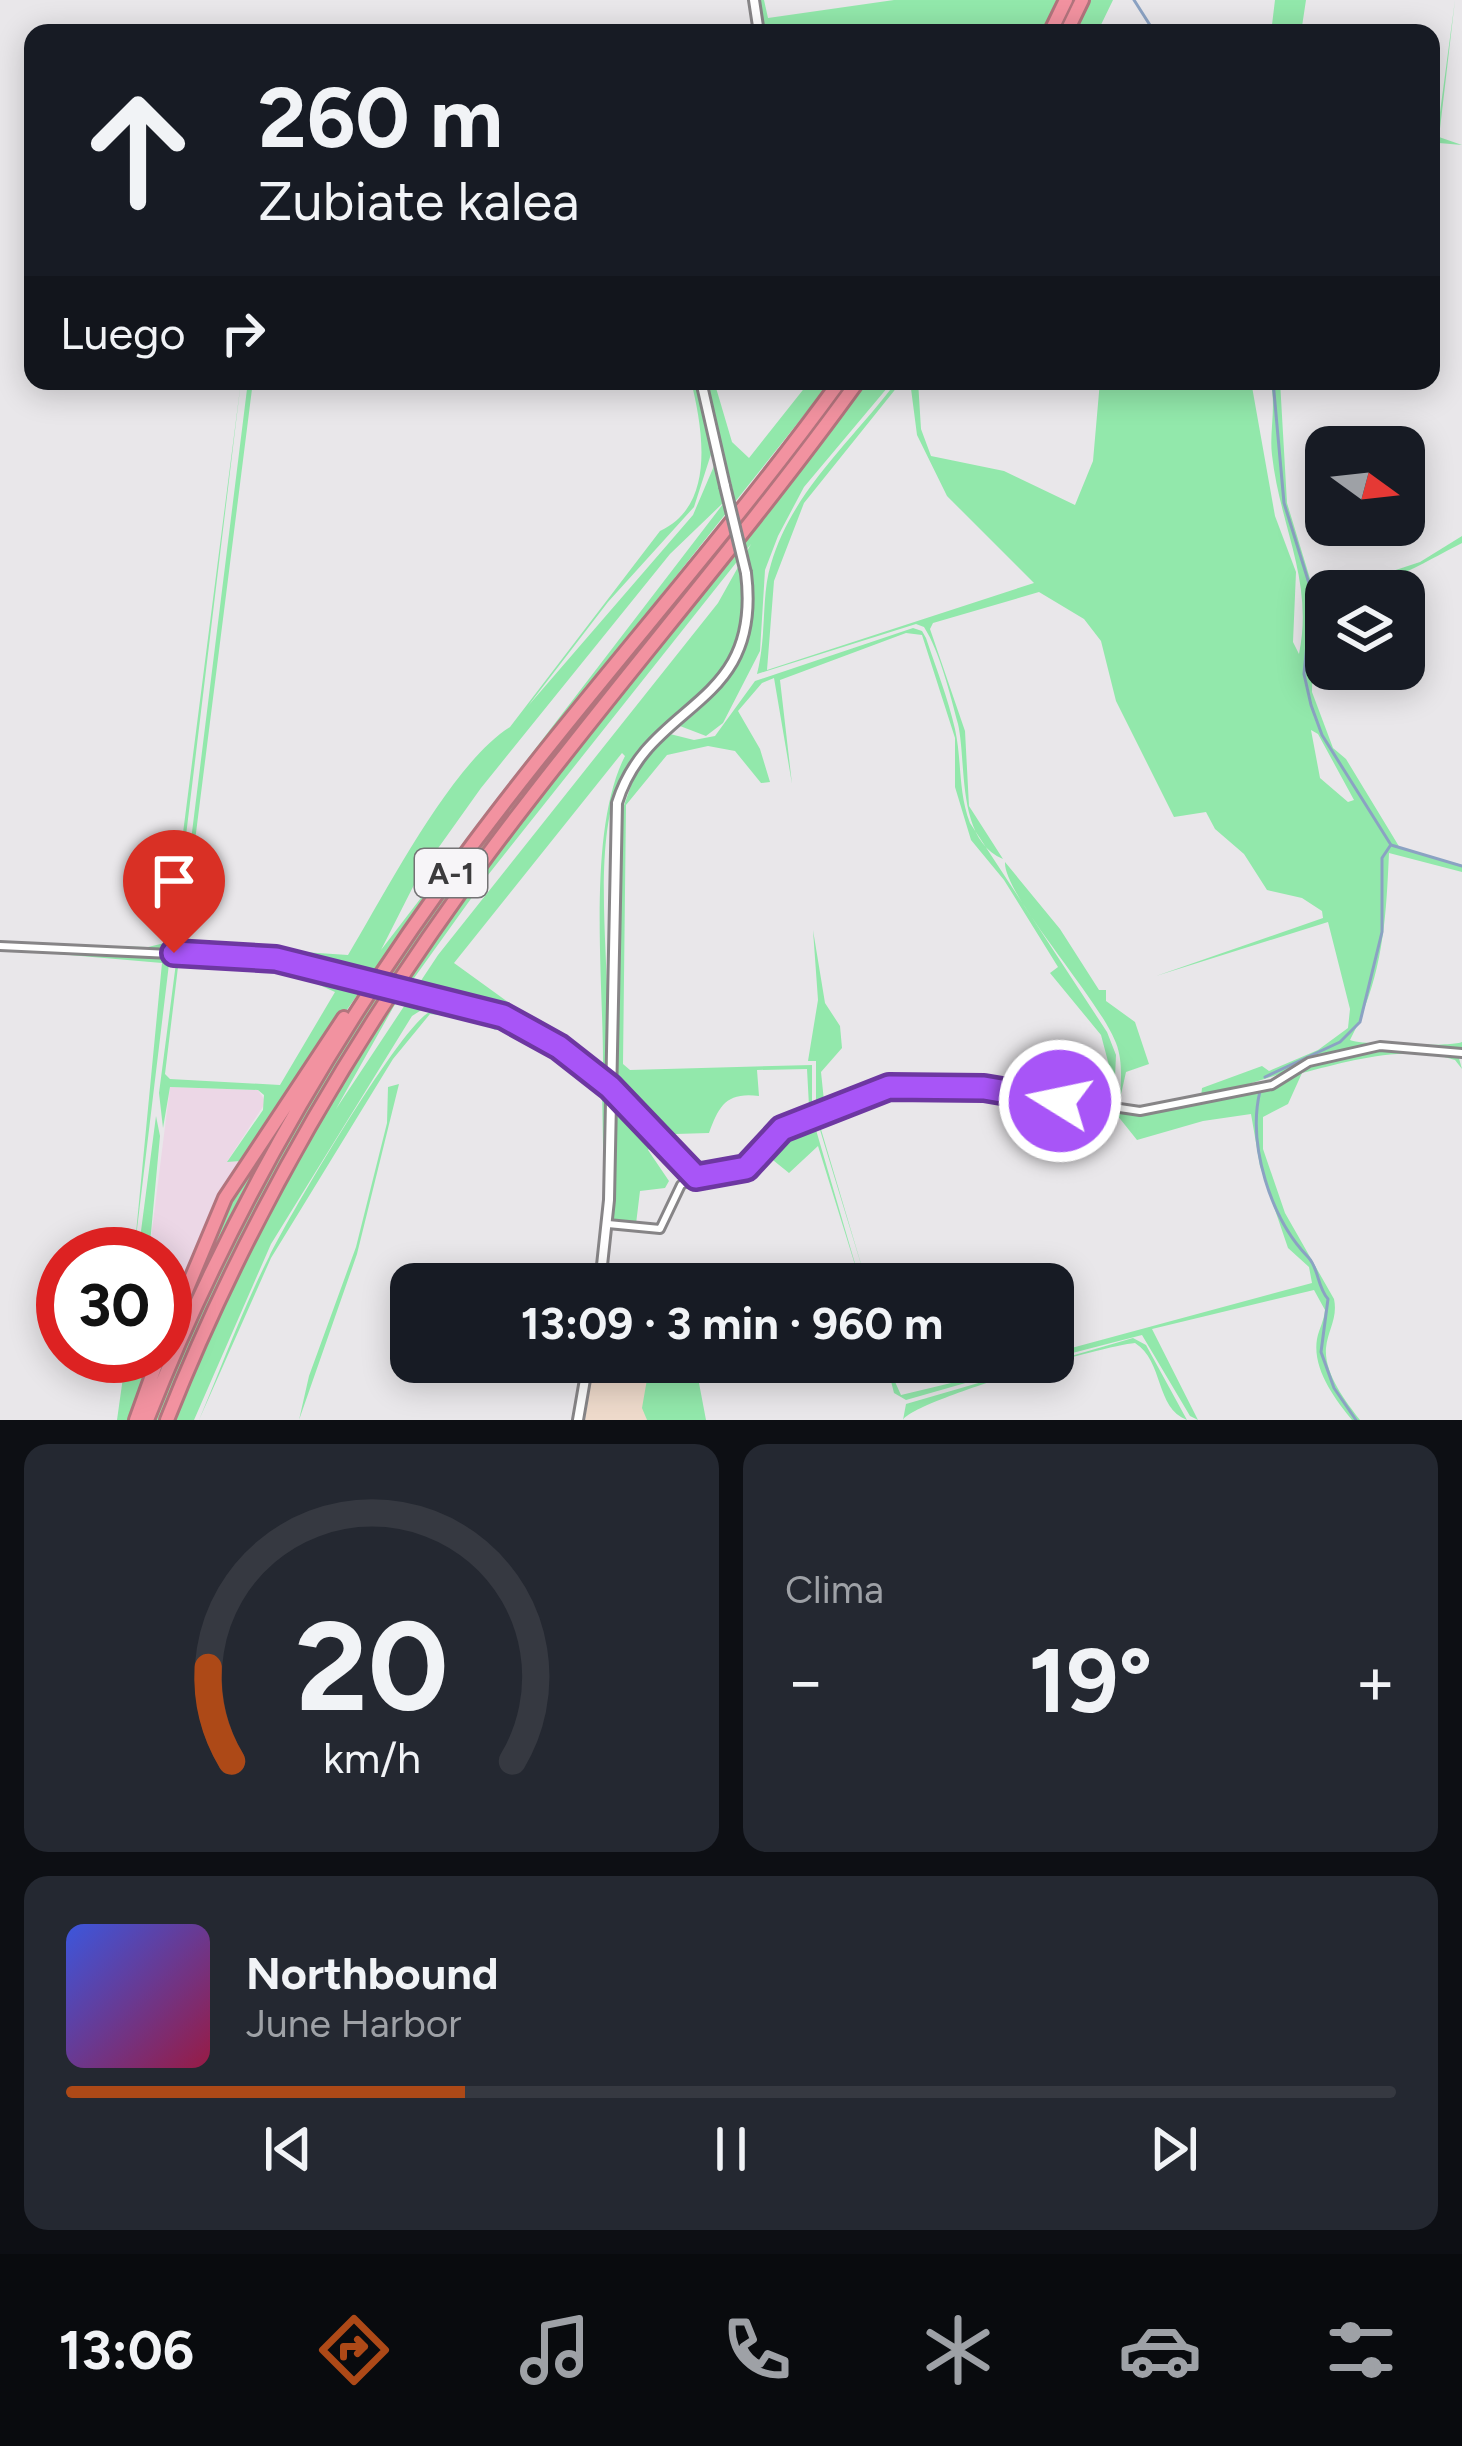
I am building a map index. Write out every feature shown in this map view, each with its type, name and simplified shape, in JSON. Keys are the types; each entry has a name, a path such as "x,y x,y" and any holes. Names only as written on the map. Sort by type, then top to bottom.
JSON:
{"highway":[{"name":"A-1","path":"147,1420 246,1204 367,995 505,802 833,390"},
{"name":"A-1","path":"167,1420 262,1213 409,966 518,815 851,390"},
{"path":"192,1281 241,1171 350,1009 367,995"},
{"path":"136,1420 149,1383"}],"street":[{"path":"603,1263 608,1224 617,803 645,751 717,687 736,659 747,625 746,573 703,390"},
{"path":"0,946 276,959 424,994 526,1028 610,1087 696,1177"},
{"path":"608,1224 660,1229 681,1185 696,1177 746,1168 761,1145 803,1119 889,1087 984,1088 1140,1111 1272,1084 1309,1062 1380,1046 1462,1052"},
{"path":"578,1420 584,1383"}],"shaded area":[{"path":"170,1087 258,1090 266,1102 228,1160 240,1161 192,1269 192,1227 152,1227"},
{"path":"591,1383 647,1383 643,1408 647,1420 585,1420"}],"green space":[{"path":"759,0 764,0 768,18 894,0 1060,0 1048,24 763,24"},
{"path":"1090,0 1113,0 1101,24 1078,24"},
{"path":"1275,0 1306,0 1302,24 1272,24"},
{"path":"1455,0 1440,128 1440,112"},
{"path":"240,390 173,943 165,951 0,944 148,947 169,942"},
{"path":"247,390 252,390 182,944 348,955 400,865 465,769 510,727 660,531 690,503 701,465 693,390 698,390 712,451 694,507 608,602 528,706 693,515 714,466 723,503 670,554 481,788 419,875 381,950 733,491 708,390 717,390 732,442 749,458 803,390 824,390 469,837 240,1161 227,1162 263,1110 264,1095 258,1090 170,1087 163,1128 159,1093 176,963 234,957 343,979 347,972 282,957 178,945","holes":["209,961 304,978 335,992 280,1085 170,1079 165,1074 178,967"]},
{"path":"838,390 845,390 606,696 339,1066 192,1360 192,1330 199,1314 249,1210 333,1057 420,927 537,768"},
{"path":"859,390 885,390 804,487 778,536 765,570 760,651 723,723 706,736 680,726 715,694 740,657 753,616 749,567 740,577 745,612 739,641 725,666 637,752 621,778 606,844 605,1071 584,1065 491,1001 485,1006 424,989 422,998 444,1006 426,1007 412,1016 271,1244 194,1420 174,1420 286,1182 352,1067 475,882","holes":["751,544 718,603 438,955 336,1109 394,1006 488,875","622,753 625,756 613,787 601,863 603,1062 598,1067 454,963"]},
{"path":"889,390 895,390 804,503 774,581 767,670 1034,583 947,496 917,435 911,390 919,390 921,429 931,456 1004,471 1075,505 1093,461 1099,390 1253,390 1275,516 1296,572 1293,642 1299,654 1299,578 1271,446 1272,390 1281,390 1287,503 1307,570 1305,690 1312,690 1333,748 1346,759 1400,848 1462,865 1462,872 1389,853 1376,971 1350,1040 1406,1045 1462,1042 1462,1047 1357,1052 1201,1097 1202,1088 1262,1066 1269,1071 1318,1050 1348,1028 1350,1009 1328,922 1156,976 1323,918 1322,911 1302,898 1267,890 1244,854 1215,829 1206,812 1174,817 1116,701 1101,641 1084,619 1039,592 933,623 930,629 965,731 969,806 1003,859 988,849 970,818 958,724 940,661 924,627 916,624 757,674 768,576 781,538 808,490","holes":["1311,730 1318,734 1354,800 1348,802 1320,778"]},
{"path":"1462,536 1462,543 1409,570 1396,570 1420,562"},
{"path":"913,628 926,638 949,706 957,741 964,800 970,823 1107,1032 1116,1055 1114,1100 1108,1105 986,1087 877,1089 816,1110 816,1061 808,1061 818,1000 813,930 825,1003 840,1026 842,1048 821,1072 824,1101 886,1079 994,1081 1040,1093 1101,1092 1111,1073 1101,1035 1050,973 1058,967 1004,880 971,840 955,787 955,738 922,635 906,633 780,680 792,784 774,678 762,683 738,711 760,749 770,782 761,783 735,751 708,746 667,755 626,805 623,1064 630,1070 812,1065 812,1107 767,1139 756,1139 809,1106 807,1069 757,1070 759,1096 739,1096 725,1103 709,1133 675,1134 680,1154 702,1165 705,1172 697,1175 684,1167 615,1080 618,822 637,769 670,734 694,740 715,736 755,681"},
{"path":"1005,862 1060,929 1099,990 1106,990 1106,1001 1135,1022 1149,1064 1126,1072 1120,1099 1121,1064 1107,1024 1019,898"},
{"path":"0,949 159,956 169,964 137,1227 162,963"},
{"path":"432,1011 481,1019 503,1026 535,1041 502,1026 495,1030 474,1019 430,1014 393,1059 271,1258 199,1420 250,1297 298,1204 373,1082 418,1022"},
{"path":"543,1046 606,1088 607,1201 599,1263 604,1200 602,1089"},
{"path":"1405,1047 1458,1055 1462,1069 1455,1060 1417,1054 1378,1056 1302,1073 1288,1104 1263,1117 1263,1149 1285,1213 1334,1299 1326,1348 1328,1367 1360,1420 1352,1420 1321,1372 1316,1350 1325,1310 1314,1290 1152,1329 1198,1420 1190,1416 1142,1335 1074,1353 1074,1347 1312,1283 1309,1267 1288,1248 1260,1166 1251,1114 1203,1121 1137,1140 1117,1115 989,1093 885,1093 891,1091 992,1092 1150,1113 1269,1088 1308,1065"},
{"path":"399,1084 357,1254 299,1420 309,1376 356,1247 387,1123 388,1087"},
{"path":"615,1097 660,1139 650,1135 653,1145 648,1150 669,1181 665,1188 640,1191 636,1224 610,1222"},
{"path":"827,1113 820,1126 861,1263 817,1120"},
{"path":"281,1115 287,1116 192,1303 192,1288 223,1210"},
{"path":"156,1116 160,1136 152,1227 142,1227"},
{"path":"810,1120 814,1123 855,1263 818,1146 789,1173 763,1152"},
{"path":"1133,1338 1146,1345 1187,1420 1169,1405 1151,1361 1135,1343 1074,1355"},
{"path":"122,1383 145,1383 131,1420 117,1420"},
{"path":"168,1383 180,1383 162,1420 152,1420"},
{"path":"646,1383 699,1383 706,1420 647,1420 642,1408"},
{"path":"891,1383 901,1395 966,1383 906,1400 894,1393"},
{"path":"987,1383 938,1400 903,1420 906,1404"}],"waterway":[{"path":"1134,0 1149,24"},
{"path":"1274,390 1284,503 1312,593 1304,674 1322,735 1391,845 1462,866"},
{"path":"1265,1077 1340,1042 1360,1022 1382,932 1382,858 1390,846"},
{"path":"1260,1091 1257,1134 1265,1180 1283,1223 1312,1261 1328,1299 1321,1352 1334,1388 1356,1420"}],"route":[{"path":"174,953 276,959 503,1016 559,1047 610,1087 663,1136 684,1169 696,1177 746,1168 761,1145 782,1129 889,1087 984,1088 1060,1101"}]}
